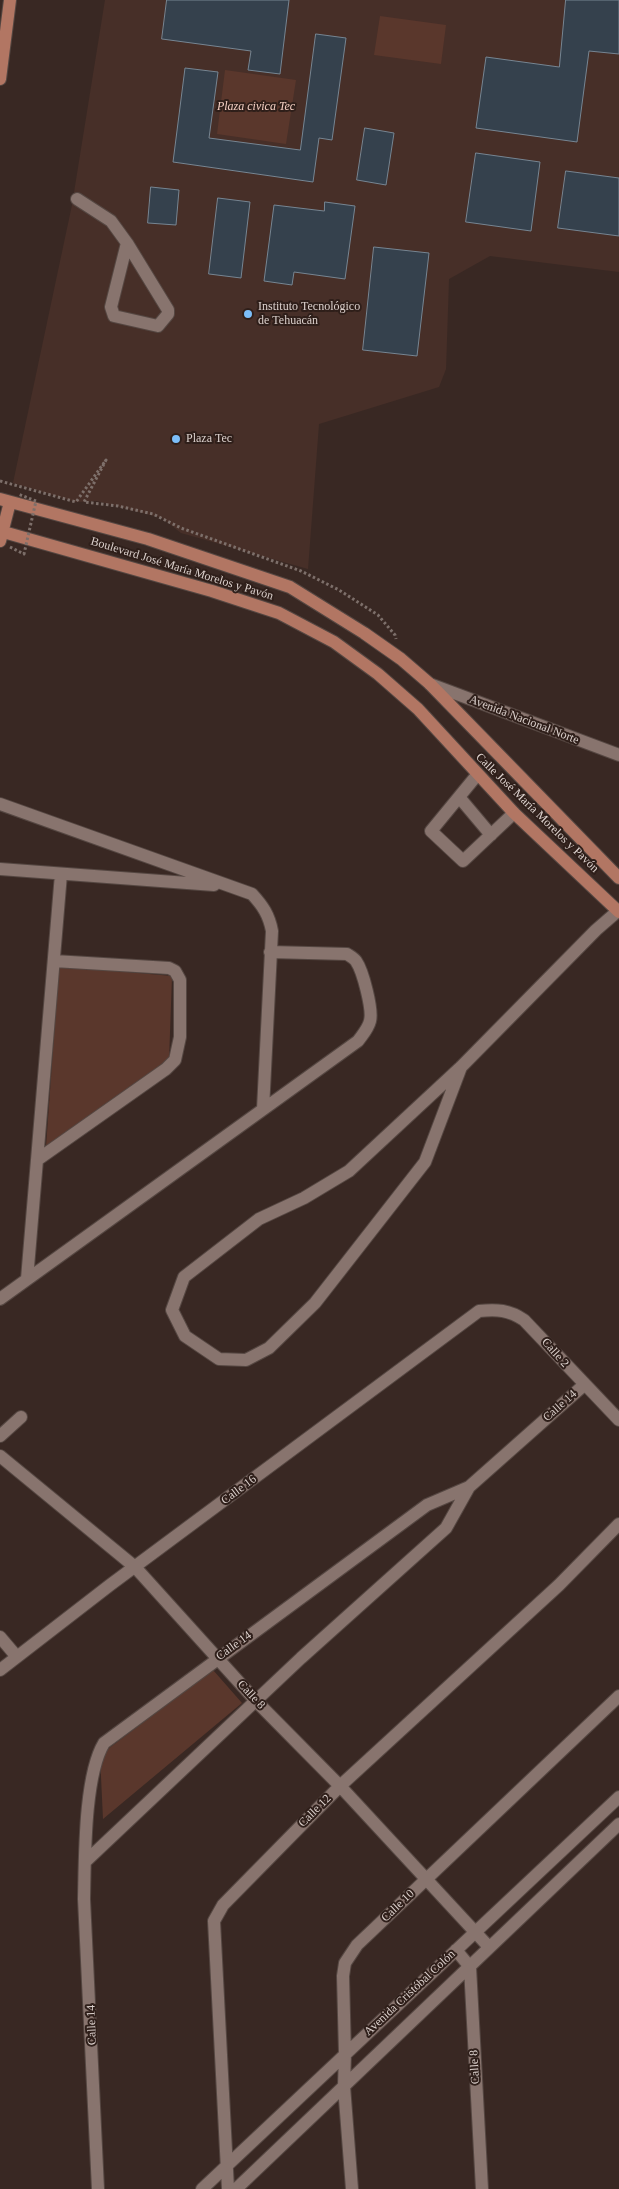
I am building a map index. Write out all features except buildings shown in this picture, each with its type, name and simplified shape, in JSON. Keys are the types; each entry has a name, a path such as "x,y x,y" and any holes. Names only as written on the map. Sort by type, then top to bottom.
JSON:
{"main road":[{"path":"0,79 10,0"},
{"path":"3,537 9,498"},
{"name":"Boulevard José María Morelos y Pavón","path":"9,498 148,539 290,587 364,633 401,659 430,684"},
{"name":"Boulevard José María Morelos y Pavón","path":"3,537 203,588 278,613 334,642 378,674 418,709"},
{"name":"Calle José María Morelos y Pavón","path":"430,684 619,878"},
{"name":"Calle José María Morelos y Pavón","path":"418,709 514,813 619,911"}],"street":[{"path":"77,199 112,221 127,243 168,310 168,314 158,326 114,316 110,307 127,243"},
{"name":"Avenida Nacional Norte","path":"430,684 619,755"},
{"path":"478,775 431,831 463,861 514,813"},
{"path":"459,797 491,835"},
{"path":"0,804 252,894 263,906 270,918 272,931 263,1109"},
{"path":"0,869 230,886"},
{"path":"27,1279 61,874"},
{"path":"461,1067 425,1162 315,1303 269,1348 246,1360 219,1359 185,1336 172,1310 184,1277 259,1219 304,1198 349,1171 461,1067 596,930 619,911"},
{"path":"0,1298 358,1041 367,1030 371,1019 369,1003 356,959 347,954 270,952"},
{"path":"37,1160 166,1068 175,1060 180,1037 180,980 175,971 169,968 54,961"},
{"name":"Calle 2","path":"479,1311 494,1309 512,1312 524,1320 619,1420"},
{"name":"Calle 16","path":"0,1670 479,1311"},
{"name":"Calle 14","path":"84,1862 256,1701 446,1528 469,1488 584,1385"},
{"path":"0,1436 21,1417"},
{"name":"Calle 8","path":"0,1456 135,1568 256,1701 340,1786 489,1947"},
{"name":"Calle 14","path":"98,2189 91,2000 84,1899 84,1862 91,1785 98,1753 104,1743 427,1505 469,1488"},
{"name":"Calle 12","path":"228,2189 214,1921 223,1905 340,1786 559,1585 619,1524"},
{"path":"0,1637 17,1657"},
{"name":"Calle 10","path":"352,2189 344,2086 346,2054 343,1976 345,1963 357,1945 619,1696"},
{"name":"Avenida Cristóbal Colón","path":"202,2189 619,1797"},
{"name":"Avenida Cristóbal Colón","path":"236,2189 619,1824"},
{"path":"456,1950 470,1967"},
{"name":"Calle 8","path":"470,1967 482,2189"}],"path":[{"path":"0,481 76,502 106,460 84,502 118,506 153,514 181,528 301,571 339,590 378,615 395,635 401,659"},
{"path":"3,537 24,554 36,501 9,498"}],"shaded area":[{"name":"Instituto Tecnológico de Tehuacán","path":"105,0 619,0 619,272 490,256 449,279 446,369 439,387 319,424 308,569 181,533 162,518 97,501 76,502 13,483 72,205"}],"green space":[{"path":"380,16 446,25 441,64 374,55"},
{"name":"Plaza civica Tec","path":"225,70 296,80 286,144 217,134"},
{"path":"59,966 172,976 169,1060 46,1147"},
{"path":"213,1670 242,1703 103,1819 100,1755"}],"place":[{"name":"Instituto Tecnológico de Tehuacán","path":"248,314"},
{"name":"Plaza Tec","path":"176,439"}]}
